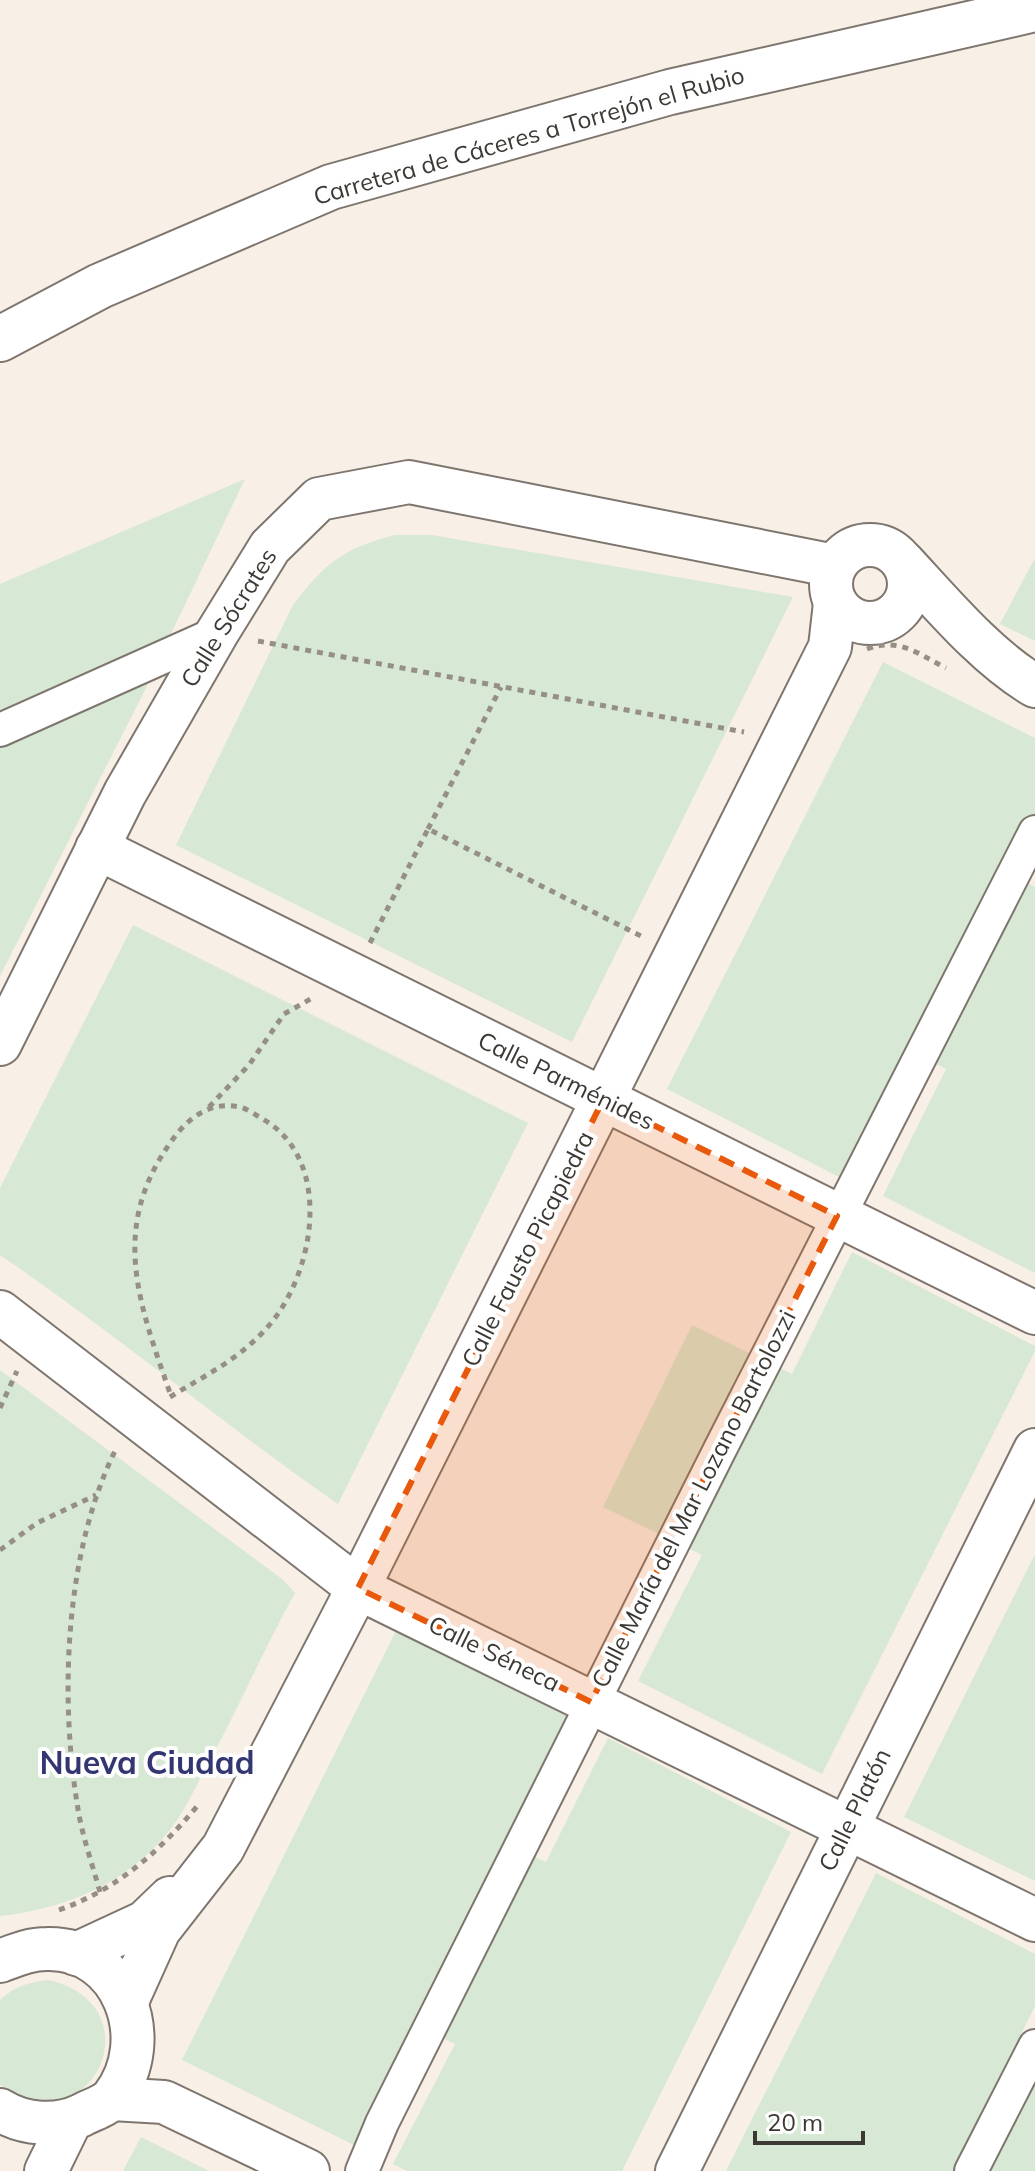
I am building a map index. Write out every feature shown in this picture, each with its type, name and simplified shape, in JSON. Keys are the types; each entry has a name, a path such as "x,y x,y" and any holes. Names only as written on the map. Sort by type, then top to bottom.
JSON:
{"street":[{"name":"Carretera de Cáceres a Torrejón el Rubio","path":"0,339 100,286 331,187 670,92 1035,9"},
{"name":"Calle Sócrates","path":"0,1044 125,793 217,633 270,547 319,499 409,482 845,598"},
{"path":"826,654 845,598 843,555 867,545 881,546 893,552 958,621 1019,677 1035,686"},
{"path":"845,598 890,619 906,601 909,588 909,574 903,562"},
{"path":"0,730 217,633"},
{"name":"Calle Fausto Picapiedra","path":"112,2099 128,2067 130,2020 159,1930 223,1848 358,1588 826,654"},
{"name":"Calle María del Mar Lozano Bartolozzi","path":"362,2171 382,2123 591,1702 656,1580 837,1216 1035,832"},
{"name":"Calle Parménides","path":"97,848 1035,1313"},
{"name":"Calle Séneca","path":"0,1312 155,1407 358,1588 1035,1920"},
{"name":"Calle Platón","path":"677,2171 1035,1450"},
{"name":"Calle Fausto Picapiedra","path":"76,1954 145,1922 223,1848"},
{"path":"0,1961 24,1951 50,1948 76,1954 97,1965 105,1973 130,2020 164,2102"},
{"path":"971,2171 1035,2046"},
{"path":"0,2110 25,2121 49,2123 71,2120 112,2099 164,2102 308,2171"},
{"path":"46,2171 71,2120"}],"path":[{"path":"217,633 745,733"},
{"path":"826,654 849,673 854,661 868,648 886,643 900,645 954,672"},
{"path":"155,1407 137,1287 135,1231 142,1197 163,1152 183,1125 208,1107 249,1065 284,1014 353,976 501,687"},
{"path":"738,746 751,720"},
{"path":"428,829 642,936"},
{"path":"635,951 649,923"},
{"path":"100,1892 79,1816 67,1710 69,1648 81,1557 100,1482 116,1448 155,1407 224,1367 266,1330 293,1287 309,1238 311,1197 302,1164 279,1128 240,1107 208,1107"},
{"path":"0,1550 37,1523 96,1495"},
{"path":"50,1913 100,1892 133,1872 160,1848 205,1796"}],"highlighted area":[{"path":"603,1100 837,1216 591,1702 358,1588"}],"green space":[{"path":"245,479 166,644 0,717 0,584"},
{"path":"395,535 432,535 793,597 572,1042 176,845 293,605 336,559 361,546"},
{"path":"1035,558 1035,641 1000,624"},
{"path":"883,662 1035,738 1035,815 1006,872 1035,887 1035,1273 883,1196 946,1069 915,1054 849,1182 667,1089"},
{"path":"151,678 0,976 0,744"},
{"path":"133,925 528,1123 338,1504 0,1255 0,1188"},
{"path":"852,1252 1035,1346 1035,1351 822,1774 638,1681 702,1555 603,1507 692,1325 792,1374"},
{"path":"0,1370 282,1579 295,1593 189,1800 153,1849 115,1879 94,1890 48,1907 0,1916"},
{"path":"1035,1554 1035,1881 904,1817"},
{"path":"396,1631 578,1722 516,1848 546,1862 608,1738 791,1832 622,2171 407,2171 393,2164 455,2044 424,2029 364,2150 182,2060"},
{"path":"876,1873 1035,1954 1035,2006 953,2171 726,2171"},
{"path":"49,1980 82,1995 100,2017 105,2042 100,2067 84,2087 62,2100 33,2100 0,2085 0,2000 23,1986"},
{"path":"1035,2085 1035,2171 991,2171"},
{"path":"141,2137 209,2171 123,2171"}],"district":[{"name":"Nueva Ciudad","path":"147,1763"}]}
